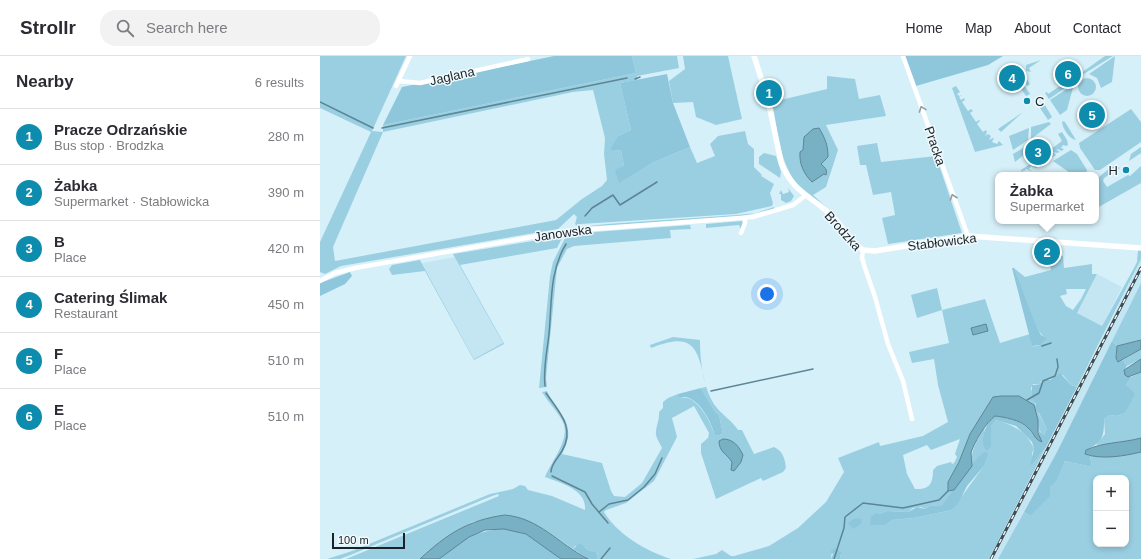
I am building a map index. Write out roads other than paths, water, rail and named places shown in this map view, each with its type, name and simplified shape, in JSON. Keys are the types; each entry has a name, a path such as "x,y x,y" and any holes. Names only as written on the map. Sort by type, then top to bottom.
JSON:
{"street":[{"path":"396,86 410,56"},
{"name":"Brodzka","path":"754,56 771,112 781,162 790,180 805,196 830,214 863,250 862,258 888,344 903,381 912,419"},
{"name":"Pracka","path":"903,56 968,236"},
{"name":"Jaglana","path":"399,81 420,83 528,58"},
{"name":"Janowska","path":"320,281 335,273 355,268 566,231 753,217 793,205 805,196"},
{"path":"741,233 745,223 744,218"},
{"name":"Stabłowicka","path":"863,250 874,251 968,236 1141,248"}],"waterway":[{"path":"635,79 640,77"},
{"path":"382,128 627,78"},
{"path":"320,102 373,128"},
{"path":"585,216 592,208 613,195 620,205 657,182"},
{"path":"545,386 545,367 552,288 557,266 566,244"},
{"path":"1042,346 1051,343"},
{"path":"1027,400 1039,393 1043,381 1055,376 1058,367 1057,359"},
{"path":"711,391 813,369"},
{"path":"546,393 564,420 567,434 566,442 553,464 551,472"},
{"path":"599,512 609,504 628,500 644,487 655,474 662,458"},
{"path":"552,476 585,492 592,504 608,523"},
{"path":"834,559 844,528 845,517 863,503 903,508 939,500 948,491"},
{"path":"601,559 610,548"}],"railway":[{"path":"991,559 1141,268"}],"place":[{"name":"E","path":"1068,74"},
{"name":"Catering Ślimak","path":"1012,78"},
{"name":"Pracze Odrzańskie","path":"769,93"},
{"name":"C","path":"1027,101"},
{"name":"F","path":"1092,115"},
{"name":"B","path":"1038,152"},
{"name":"H","path":"1126,170"},
{"name":"Żabka","path":"1047,252"}]}
